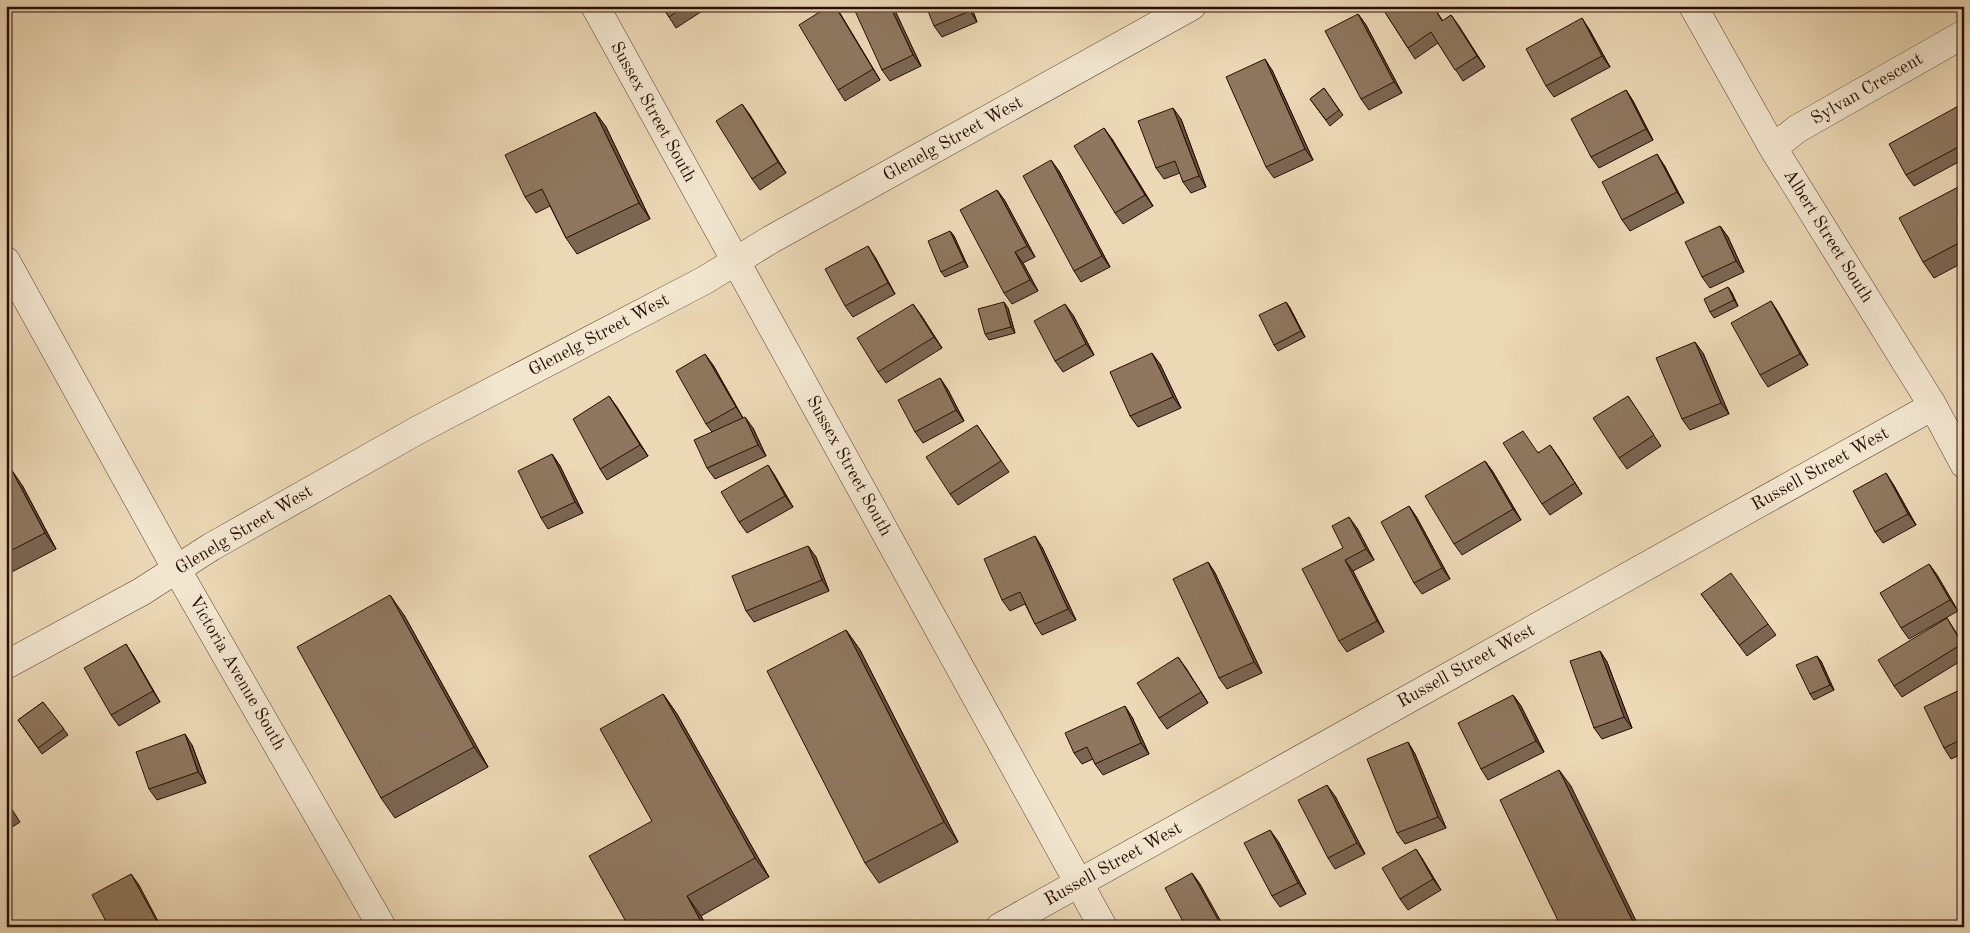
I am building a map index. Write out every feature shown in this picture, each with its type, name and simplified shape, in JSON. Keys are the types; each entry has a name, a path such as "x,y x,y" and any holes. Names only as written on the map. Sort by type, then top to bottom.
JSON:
{"street":[{"name":"Sussex Street South","path":"594,6 1103,927"},
{"name":"Glenelg Street West","path":"6,665 177,570 211,547 418,430 737,262 770,240 1192,6"},
{"name":"Albert Street South","path":"1693,6 1773,148 1933,406 1964,464"},
{"name":"Sylvan Crescent","path":"1773,148 1797,129 1964,34"},
{"name":"Victoria Avenue South","path":"6,261 177,570 382,927"},
{"name":"Russell Street West","path":"1000,927 1933,406"}],"building":[{"path":"662,6 685,6 669,17"},
{"path":"829,6 835,6 873,69 838,90 799,25"},
{"path":"865,6 890,6 913,55 882,70 855,11"},
{"path":"926,6 968,6 970,11 934,26"},
{"path":"1381,6 1433,6 1442,21 1451,15 1477,56 1455,70 1431,32 1408,48"},
{"path":"1358,14 1394,82 1361,99 1325,31"},
{"path":"1582,18 1602,56 1546,86 1526,49"},
{"path":"1265,59 1305,149 1266,167 1226,77"},
{"path":"1324,88 1339,110 1326,120 1310,99"},
{"path":"1626,90 1646,129 1591,157 1571,119"},
{"path":"1964,103 1964,144 1906,175 1889,144"},
{"path":"742,104 778,162 752,179 716,121"},
{"path":"1173,108 1199,176 1183,182 1175,161 1156,168 1138,121"},
{"path":"595,112 639,203 566,238 542,189 525,197 505,155"},
{"path":"1104,128 1145,195 1115,213 1074,146"},
{"path":"1657,154 1677,192 1622,220 1602,182"},
{"path":"1051,160 1102,256 1074,271 1023,176"},
{"path":"1964,184 1964,252 1959,243 1923,262 1899,218"},
{"path":"997,190 1027,246 1015,252 1030,280 1004,293 960,210"},
{"path":"1720,226 1736,261 1702,277 1685,242"},
{"path":"950,231 964,261 941,272 928,241"},
{"path":"868,246 888,283 845,306 825,269"},
{"path":"1728,287 1734,300 1710,312 1704,299"},
{"path":"1771,301 1800,354 1760,375 1731,323"},
{"path":"1004,302 1011,327 985,334 978,309"},
{"path":"1286,302 1301,331 1274,345 1259,315"},
{"path":"913,304 934,337 878,372 857,338"},
{"path":"1065,304 1086,344 1055,361 1034,321"},
{"path":"1695,342 1721,403 1682,419 1656,358"},
{"path":"1152,353 1173,397 1130,416 1110,372"},
{"path":"705,354 736,407 706,424 676,371"},
{"path":"940,378 956,410 915,432 898,400"},
{"path":"609,396 640,445 600,469 573,419"},
{"path":"1628,396 1654,435 1619,458 1593,418"},
{"path":"745,417 758,445 707,468 694,440"},
{"path":"977,425 1001,461 950,494 926,457"},
{"path":"1523,431 1538,453 1550,445 1575,483 1542,504 1503,443"},
{"path":"552,454 575,502 541,518 518,471"},
{"path":"1485,461 1513,509 1454,544 1425,496"},
{"path":"768,465 785,496 739,522 721,492"},
{"path":"11,469 45,533 6,553 6,472"},
{"path":"1886,473 1908,514 1875,532 1853,491"},
{"path":"1409,506 1442,568 1414,583 1381,522"},
{"path":"1349,517 1366,549 1345,560 1377,621 1339,641 1302,569 1343,548 1332,526"},
{"path":"1035,536 1068,609 1035,624 1020,592 1002,600 984,559"},
{"path":"808,546 822,580 746,611 732,576"},
{"path":"1208,562 1254,662 1219,678 1173,579"},
{"path":"1929,564 1950,600 1901,628 1880,593"},
{"path":"1731,573 1768,624 1739,645 1701,594"},
{"path":"390,595 474,747 381,798 297,647"},
{"path":"1947,618 1962,644 1894,686 1878,660"},
{"path":"846,630 944,822 865,863 767,671"},
{"path":"126,644 153,691 111,715 84,668"},
{"path":"1600,651 1624,717 1594,728 1570,661"},
{"path":"1817,656 1830,685 1810,694 1796,665"},
{"path":"1178,657 1201,692 1159,718 1137,683"},
{"path":"1964,688 1964,738 1944,748 1924,707"},
{"path":"663,694 755,858 687,896 704,927 629,927 589,856 652,821 600,729"},
{"path":"1513,695 1536,741 1481,769 1458,723"},
{"path":"43,702 64,729 38,748 18,720"},
{"path":"1125,706 1141,743 1095,764 1087,747 1074,753 1065,733"},
{"path":"185,734 198,772 149,789 136,752"},
{"path":"1408,742 1438,817 1397,833 1367,759"},
{"path":"1559,770 1635,926 1633,927 1561,927 1500,800"},
{"path":"1327,785 1357,843 1328,858 1298,800"},
{"path":"6,801 12,811 6,815"},
{"path":"1270,830 1298,883 1272,896 1244,843"},
{"path":"1416,849 1433,879 1400,899 1382,868"},
{"path":"1192,873 1221,925 1218,927 1186,927 1165,888"},
{"path":"131,874 160,927 109,927 92,895"}]}
